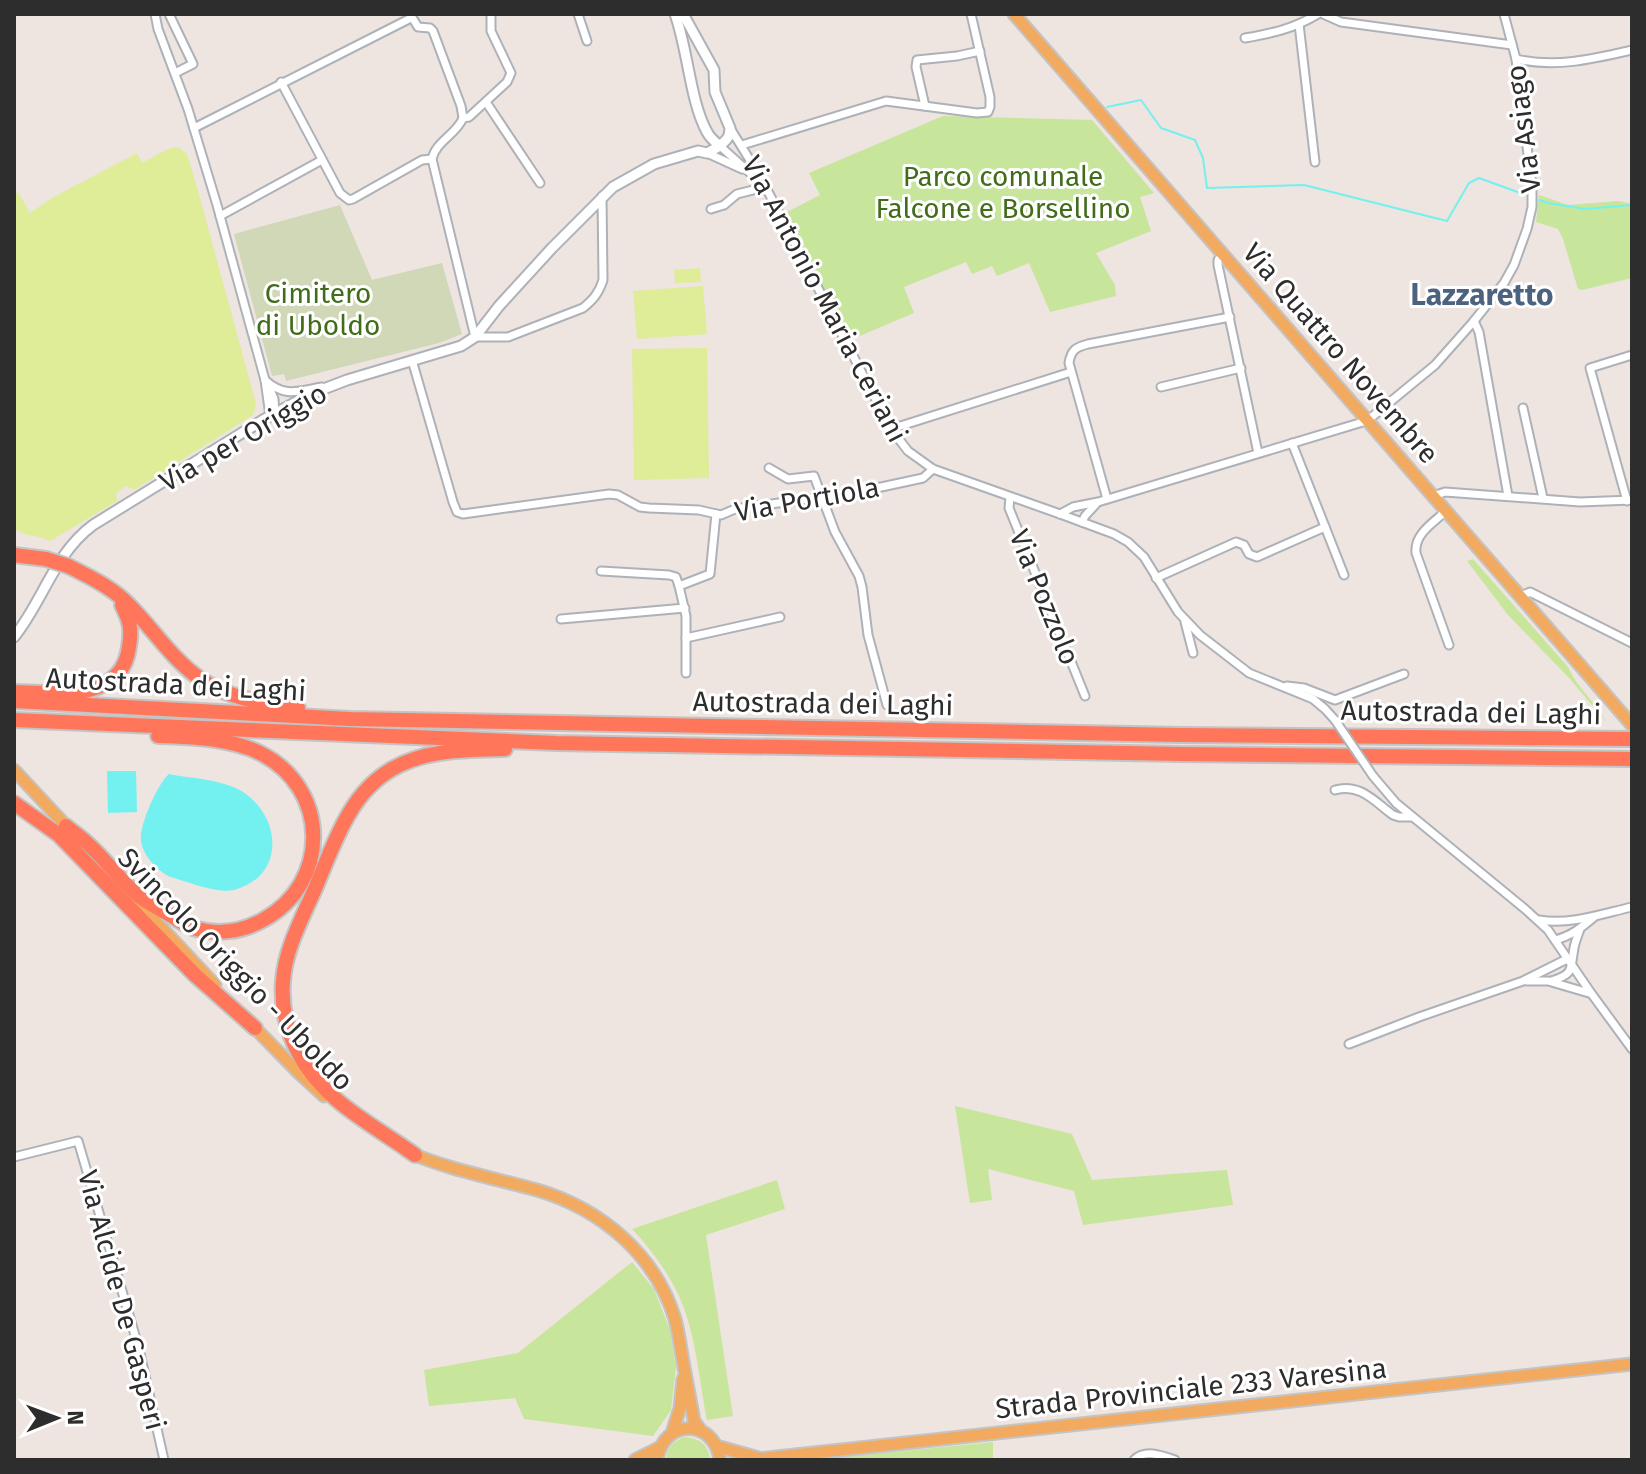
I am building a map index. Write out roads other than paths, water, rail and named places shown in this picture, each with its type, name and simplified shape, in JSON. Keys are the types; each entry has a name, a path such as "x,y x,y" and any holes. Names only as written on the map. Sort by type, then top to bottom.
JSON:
{"highway":[{"path":"14,555 46,559 68,566 109,589 130,606 183,665 219,690 257,702 350,719"},
{"path":"14,692 75,693 96,689 119,673 128,658 130,621 109,589"},
{"name":"Autostrada dei Laghi","path":"14,701 350,719 1165,735 1632,739"},
{"name":"Autostrada dei Laghi","path":"14,720 556,743 1632,759"},
{"path":"14,727 216,741 260,753 283,770 299,788 309,810 314,848 307,874 284,907 244,929 214,931 191,927 139,896 89,844 66,826"},
{"path":"415,1155 351,1112 305,1066 284,1013 286,959 340,832 357,802 379,778 412,759 430,755 556,743"},
{"path":"14,803 59,835 195,975 255,1028"}],"main road":[{"name":"Via Quattro Novembre","path":"1014,14 1629,721"},
{"name":"Svincolo Origgio - Uboldo","path":"14,770 255,1028 342,1113 381,1140 415,1155 542,1192 575,1205 607,1224 634,1247 658,1278 675,1321 694,1421 701,1431"},
{"name":"Strada Provinciale 233 Varesina","path":"716,1446 754,1459 1630,1365"},
{"name":"Svincolo Origgio - Uboldo","path":"672,1433 680,1408 684,1366"},
{"path":"635,1460 658,1454 664,1439 672,1433 690,1428 710,1437 720,1460"}],"street":[{"path":"155,14 194,128 265,380 274,399 273,415"},
{"path":"169,14 193,64 175,73"},
{"path":"463,118 469,117 486,102 507,82 511,73 491,31 491,14"},
{"path":"578,14 587,41"},
{"path":"675,14 690,71 700,87 705,130 703,152 746,171"},
{"path":"683,14 715,75 715,92 730,128 729,136 720,146"},
{"path":"742,145 881,102 985,114 990,107 990,97 971,14"},
{"path":"1245,38 1285,30 1320,14 1341,22 1512,45"},
{"name":"Via Asiago","path":"1366,421 1435,365 1474,321 1504,283 1527,229 1532,207 1532,186 1516,59 1504,14"},
{"path":"194,128 410,16 418,27 430,28 463,118 460,125 432,152 432,159 475,337 508,337 583,308 593,300 603,280 602,196"},
{"path":"1299,24 1315,162"},
{"path":"1516,59 1543,64 1565,63 1632,50"},
{"path":"925,106 917,60 980,51"},
{"path":"690,71 699,64 711,66"},
{"path":"281,82 340,193 349,200 422,160 432,159"},
{"path":"700,87 715,82"},
{"path":"486,102 540,183"},
{"name":"Via Antonio Maria Ceriani","path":"730,128 742,145 891,429 908,451 933,469 1082,522 1128,542 1144,557 1185,620 1240,667 1313,699 1325,709 1390,798 1537,920 1555,940 1632,1049"},
{"path":"705,130 763,185"},
{"name":"Via per Origgio","path":"14,637 60,559 84,532 103,518 273,415 334,385 461,346 475,337 499,306 602,196 626,178 654,164 720,146"},
{"path":"220,216 322,160"},
{"path":"711,209 724,205 737,194 763,185"},
{"path":"1223,255 1218,265 1258,453"},
{"path":"1107,499 1071,372 1069,363 1072,351 1077,347 1230,317"},
{"path":"1474,321 1479,332 1508,496"},
{"path":"1433,496 1445,492 1580,502 1630,500 1590,368 1632,355"},
{"name":"Via Portiola","path":"412,360 453,502 457,512 463,514 609,494 618,495 640,507 699,510 721,515 735,509 858,492 923,478 933,469"},
{"path":"1161,387 1241,368"},
{"path":"891,429 1071,372"},
{"path":"265,380 274,388 291,392 334,385"},
{"path":"1523,408 1543,498"},
{"path":"1060,514 1073,507 1366,421"},
{"path":"1292,443 1344,575"},
{"path":"769,468 788,479 814,476 835,532 859,576 868,635 887,705"},
{"name":"Via Pozzolo","path":"1010,497 1009,508 1085,696"},
{"path":"1082,522 1098,502"},
{"path":"1446,511 1418,537 1415,545 1449,645"},
{"path":"679,586 710,574 716,514"},
{"path":"1156,578 1236,542 1257,557 1325,527"},
{"path":"601,571 676,577 685,608 686,673"},
{"path":"1521,596 1530,592 1632,643"},
{"path":"561,619 685,608"},
{"path":"686,638 780,617"},
{"path":"1185,620 1193,653"},
{"name":"Via Antonio Maria Ceriani","path":"1281,686 1300,687 1335,700 1404,674"},
{"name":"Via Antonio Maria Ceriani","path":"1335,790 1359,790 1393,815 1412,817"},
{"path":"1537,920 1570,922 1632,907"},
{"path":"1555,940 1580,929 1595,916"},
{"path":"1555,940 1561,927 1570,922"},
{"path":"1548,981 1567,975 1572,967 1580,929"},
{"path":"1349,1044 1523,981 1567,959"},
{"path":"1523,981 1548,981 1591,993"},
{"name":"Via Alcide De Gasperi","path":"14,1157 78,1141 139,1349 164,1460"},
{"path":"1134,1459 1150,1453 1175,1460"}],"water":[{"path":"107,771 136,771 137,812 108,813"},
{"path":"169,774 228,785 246,794 258,806 267,819 272,848 262,873 250,883 227,891 168,876 150,861 142,845 141,834 155,795"}],"waterway":[{"path":"1107,107 1141,100 1161,128 1195,140 1203,158 1207,188 1304,185 1447,221 1469,183 1479,178 1523,194"},
{"path":"1539,200 1585,209 1632,205"}],"district":[{"name":"Lazzaretto","path":"1482,295"}],"park label":[{"name":"Parco comunale Falcone e Borsellino","path":"1003,192"},
{"name":"Cimitero di Uboldo","path":"318,309"}]}
